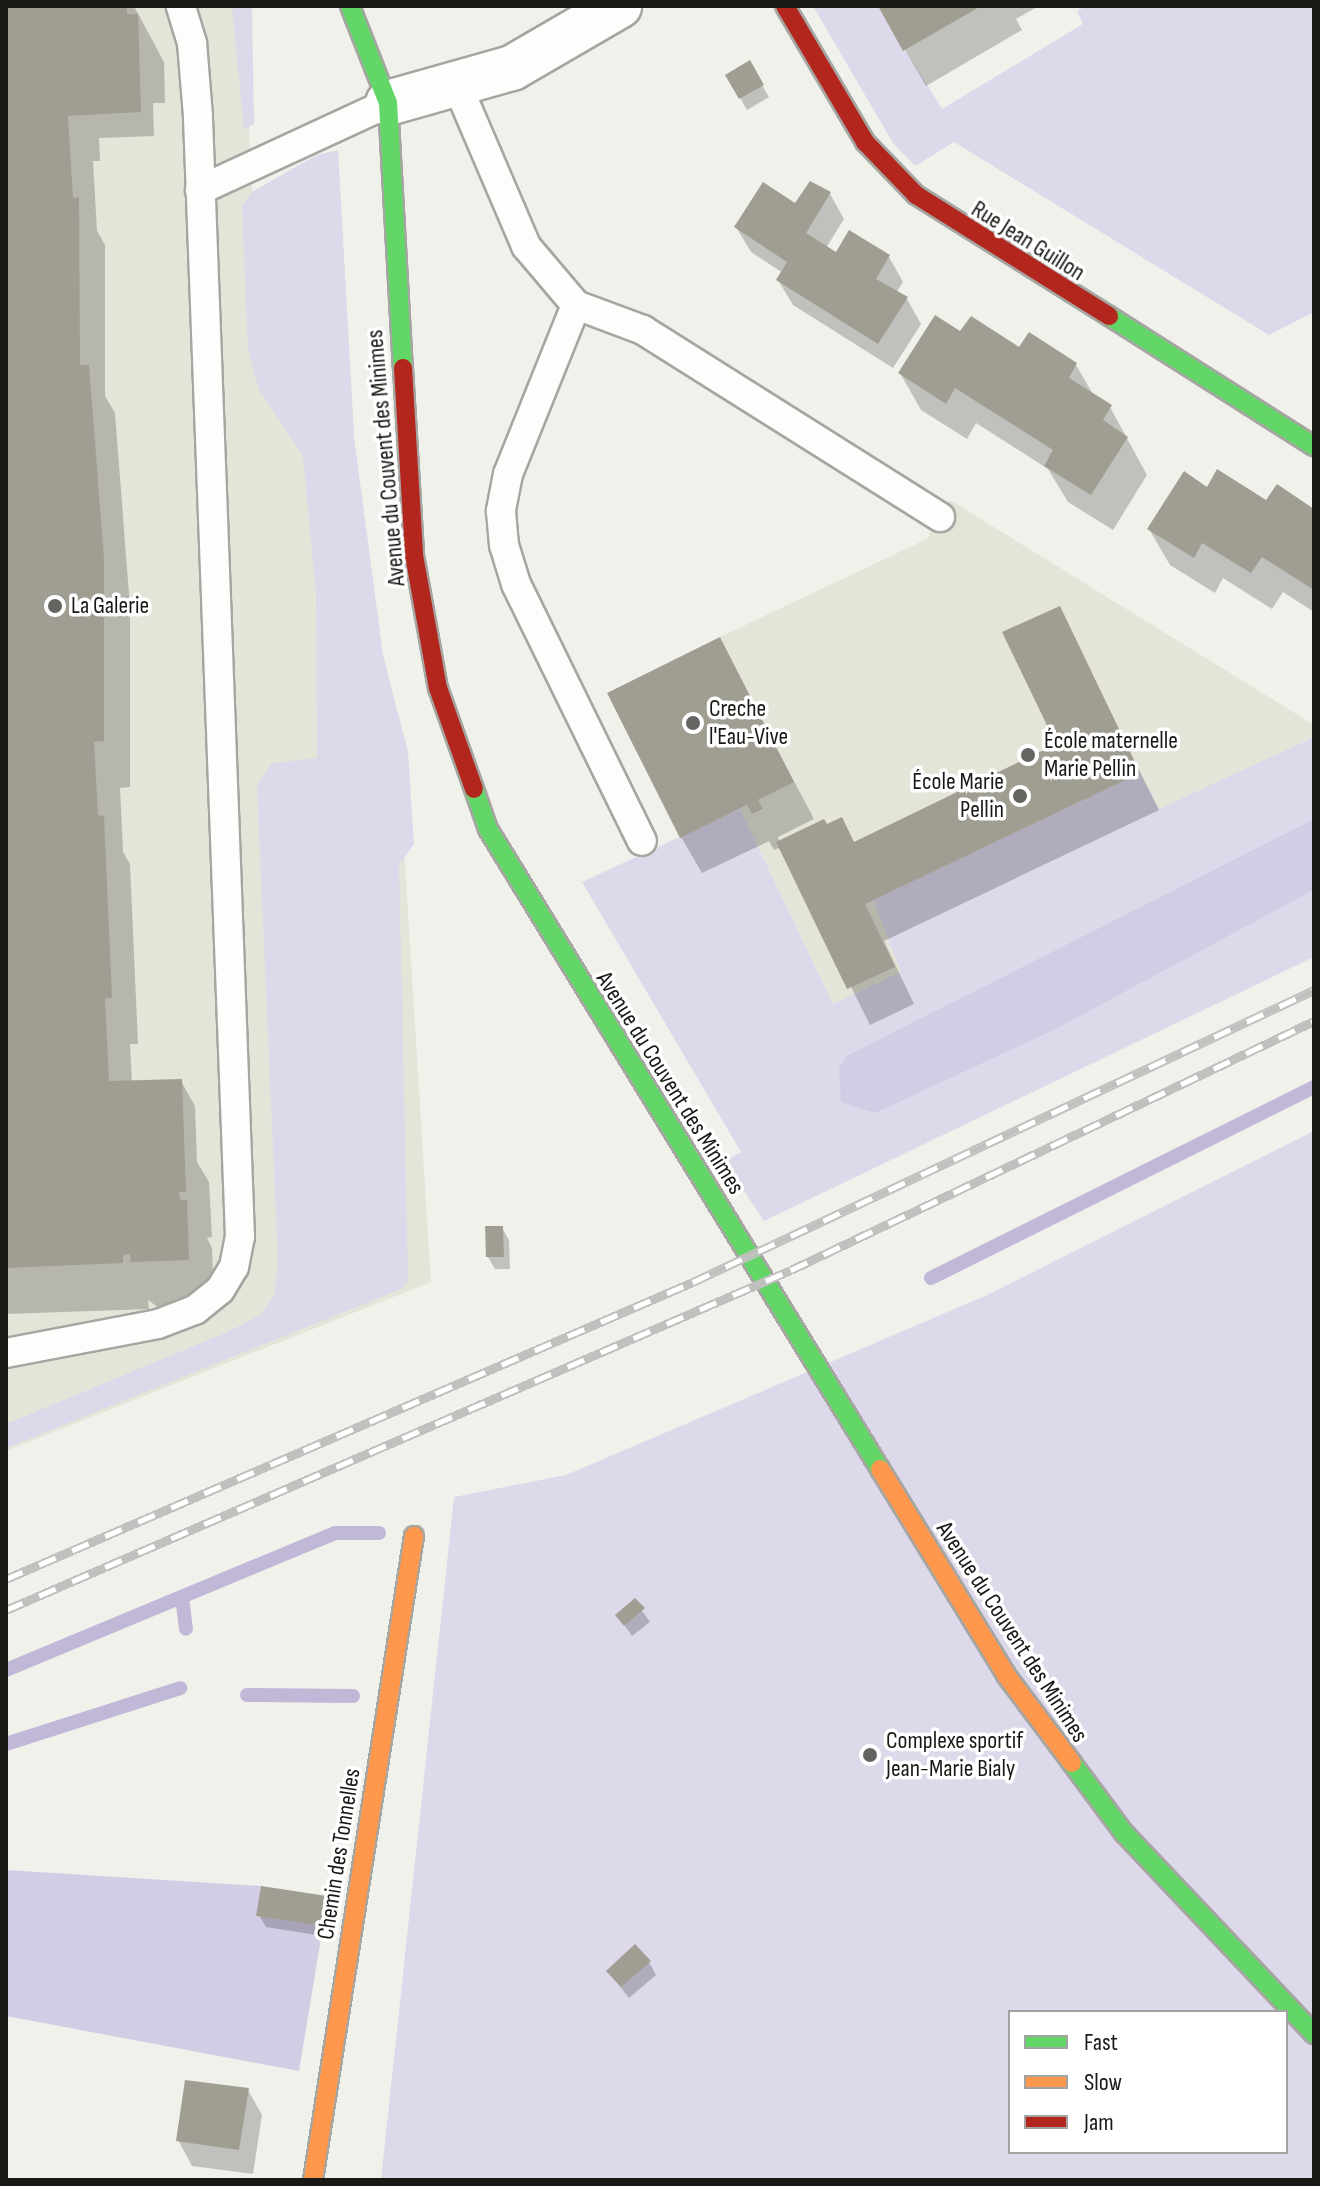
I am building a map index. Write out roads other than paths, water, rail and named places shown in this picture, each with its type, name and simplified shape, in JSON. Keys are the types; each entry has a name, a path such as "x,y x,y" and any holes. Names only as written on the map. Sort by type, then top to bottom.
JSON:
{"street":[{"name":"Avenue du Couvent des Minimes","path":"350,6 388,103 414,555 438,688 465,778 488,829 1006,1675 1124,1833 1314,2034"},
{"path":"388,103 458,87 512,68 619,6"},
{"name":"Rue Jean Guillon","path":"785,6 865,142 916,195 1314,446"},
{"name":"Chemin des Tonnelles","path":"313,2180 414,1536"}],"lane":[{"path":"6,1353 158,1324 195,1310 220,1290 234,1267 240,1237 200,190 192,43 181,6"},
{"path":"458,87 526,246 576,305 643,330 940,517"},
{"path":"200,190 388,103"},
{"path":"576,305 508,474 501,511 504,545 516,584 642,841"}],"waterway":[{"path":"931,1278 1314,1087"},
{"path":"6,1670 335,1533 379,1533"},
{"path":"182,1597 186,1629"},
{"path":"6,1744 180,1688"},
{"path":"247,1695 353,1696"}],"railway":[{"path":"6,1579 693,1282 1314,990"},
{"path":"6,1610 791,1270 1314,1021"}],"place":[{"name":"La Galerie","path":"55,606"},
{"name":"Creche l'Eau-Vive","path":"693,723"},
{"name":"École maternelle Marie Pellin","path":"1028,755"},
{"name":"École Marie Pellin","path":"1020,796"},
{"name":"Complexe sportif Jean-Marie Bialy","path":"870,1755"}]}
